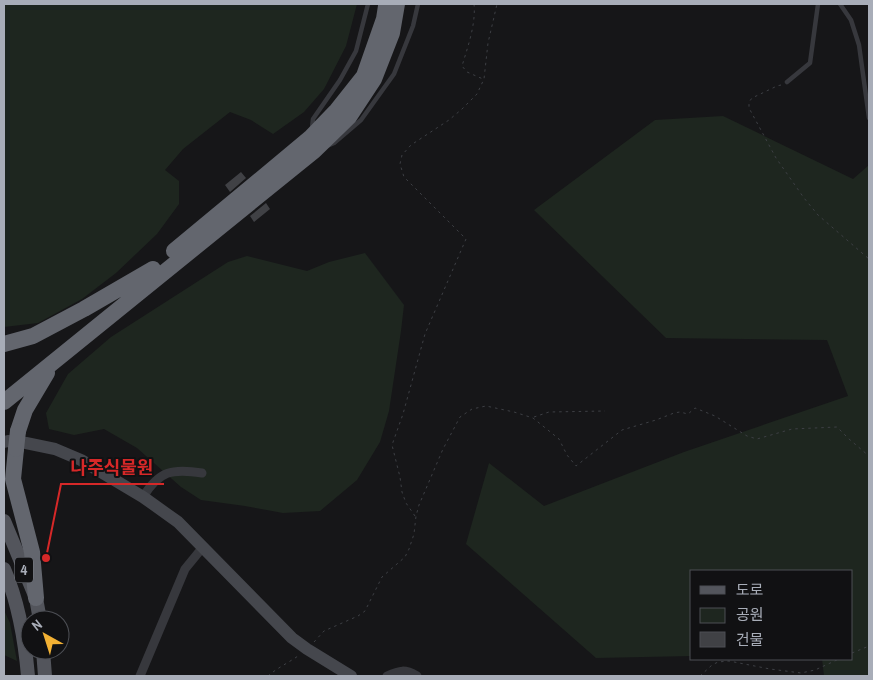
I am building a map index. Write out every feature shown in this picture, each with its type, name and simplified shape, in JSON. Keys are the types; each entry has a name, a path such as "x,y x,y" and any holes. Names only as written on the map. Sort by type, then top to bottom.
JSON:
{"highway":[{"path":"4,402 53,363 312,144 364,76 384,19 386,4"},
{"path":"4,389 153,269 349,117 374,79 392,34 397,4"},
{"path":"4,344 34,336 153,269"},
{"path":"36,598 32,552 13,479 10,445 18,431 25,410 53,363"}],"main road":[{"name":"4","path":"4,521 36,598 38,610"},
{"name":"4","path":"4,568 24,637 28,676"},
{"path":"44,660 45,676"}],"street":[{"path":"10,445 26,443 54,449 81,460 143,497 178,522 292,638 351,676"},
{"path":"143,497 150,485 159,477 168,473 183,470 202,473"},
{"path":"140,676 185,569 203,547"},
{"path":"387,676 403,671 417,676"}],"lane":[{"path":"368,4 356,51 340,80 314,119 312,144 334,143 361,120 394,74 413,26 418,4"},
{"path":"787,82 810,63 818,4"},
{"path":"840,4 851,20 859,45 869,118"}],"path":[{"path":"474,4 475,13 469,44 462,66 467,72 484,79"},
{"path":"416,516 406,503 402,492 392,445 426,334 466,239 404,177 400,164 402,155 411,145 449,120 477,94 484,79 488,43 497,4"},
{"path":"787,82 752,98 749,102 749,108 776,158 804,198 818,215 869,259"},
{"path":"268,676 307,649 324,631 365,611 382,577 405,557 410,549 418,505 426,485 460,416 472,409 486,406 533,418 558,439 567,456 576,466 622,430 674,413 688,414 695,408 715,416 747,436 758,439 792,430 837,427 869,456"},
{"path":"533,418 549,412 605,411"},
{"path":"853,653 869,646"},
{"path":"700,676 718,662 729,661 801,673 815,670 837,660"}],"green space":[{"path":"4,4 357,4 346,46 324,89 304,112 273,134 251,120 230,112 183,149 165,170 179,181 179,204 157,234 116,273 82,299 38,323 4,327"},
{"path":"723,116 853,179 869,165 869,676 824,676 822,660 853,660 853,570 690,570 690,656 596,658 466,544 489,463 544,506 684,452 848,396 827,340 666,338 534,210 655,120"},
{"path":"365,253 404,305 389,411 380,442 357,480 320,511 283,513 201,500 181,487 137,448 104,429 74,435 49,429 46,413 68,374 111,337 228,262 247,256 307,271 329,262"},
{"path":"4,610 10,623 17,661 4,655"}],"building":[{"path":"241,172 246,178 230,192 225,185"},
{"path":"266,203 270,209 254,222 250,216"}],"place":[{"name":"나주식물원","path":"46,558"}]}
